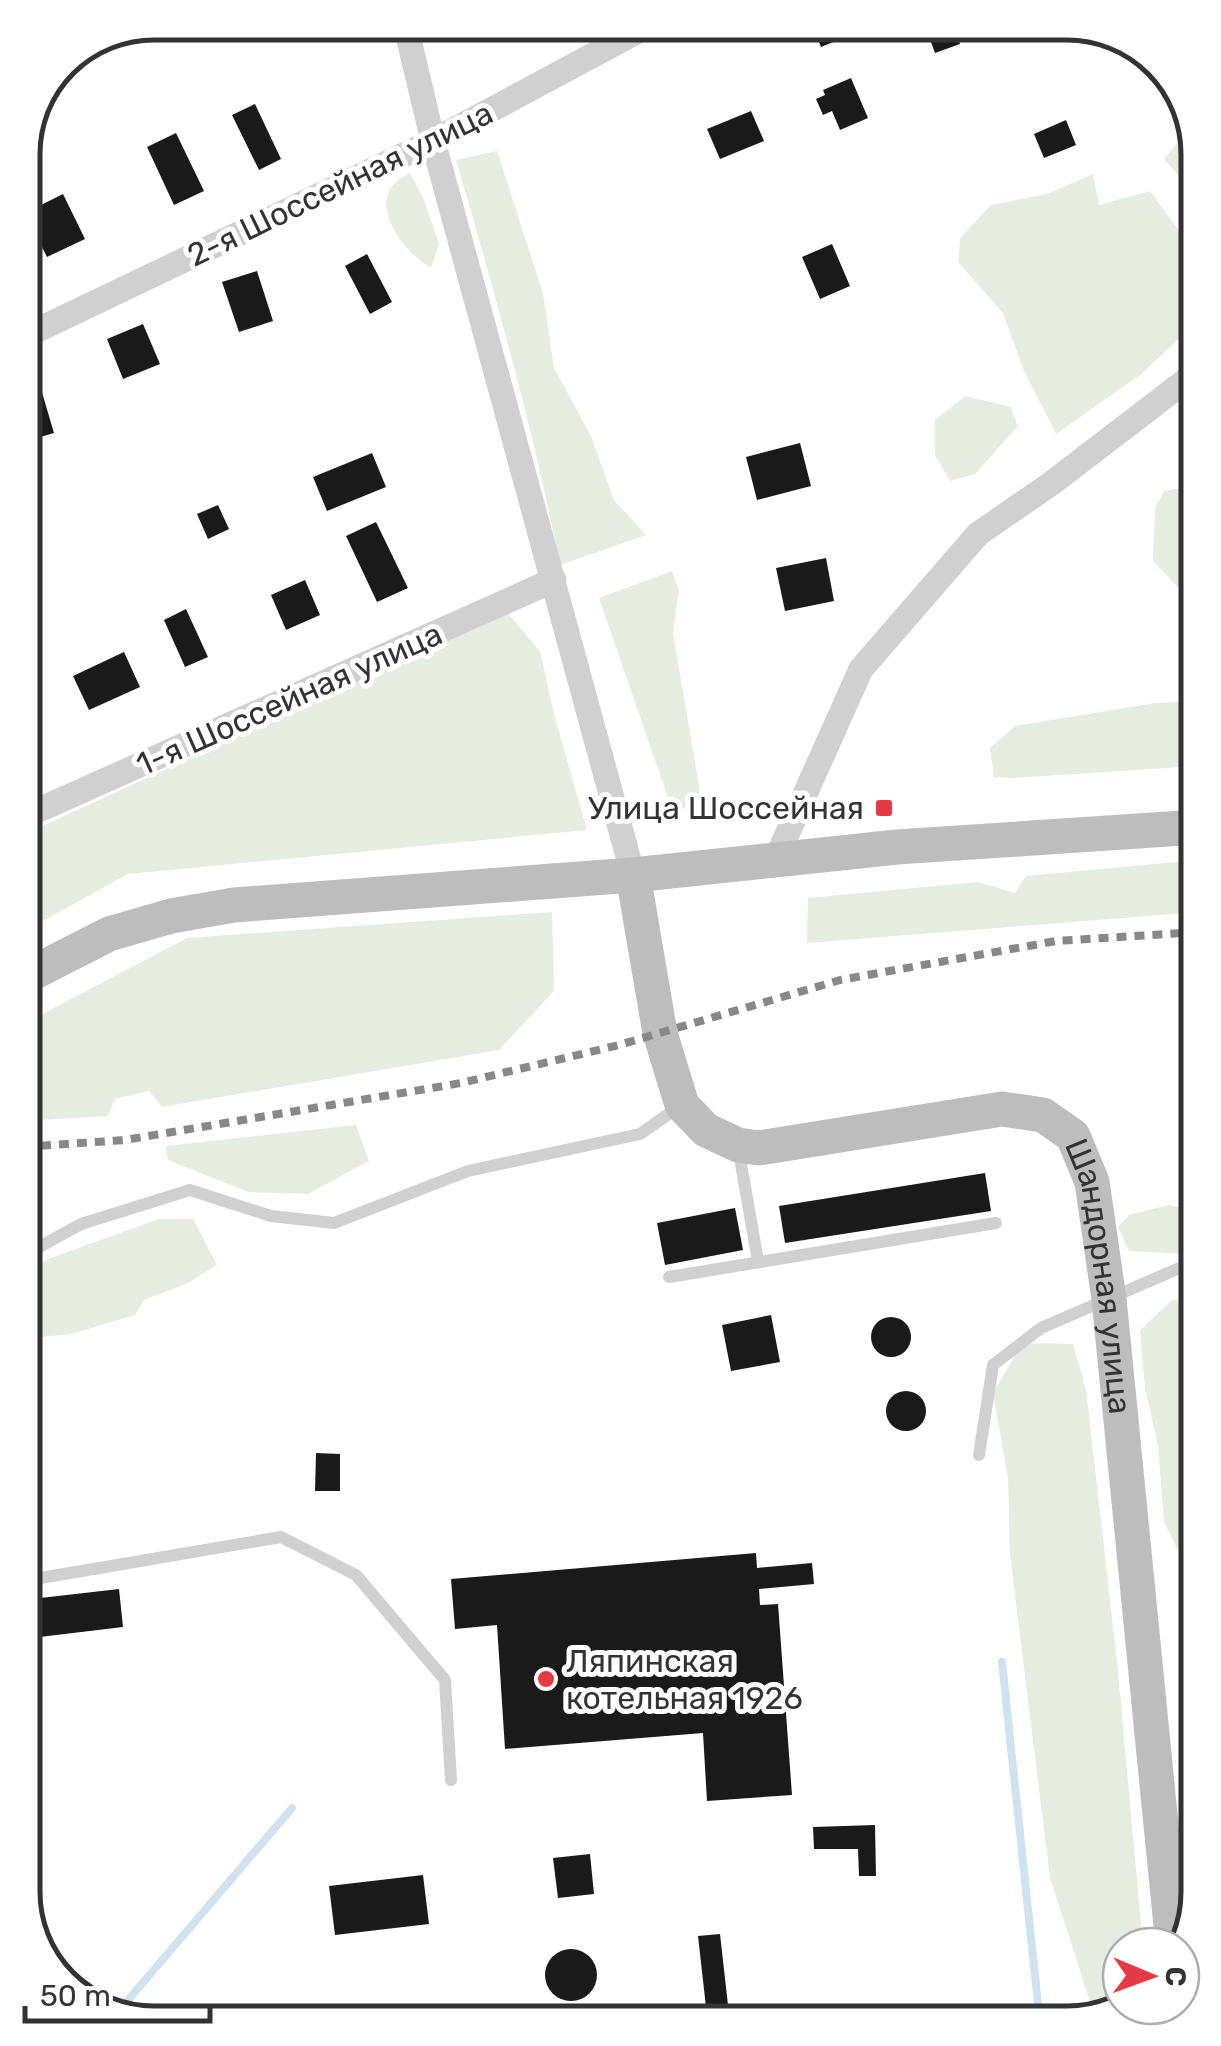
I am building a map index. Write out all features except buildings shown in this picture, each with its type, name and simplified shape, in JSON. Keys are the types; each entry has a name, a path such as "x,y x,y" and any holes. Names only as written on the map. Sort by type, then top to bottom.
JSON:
{"street":[{"path":"409,40 433,141 633,875 660,1034 682,1105 706,1130 738,1145"},
{"name":"2-я Шоссейная улица","path":"40,329 433,141 620,40"},
{"path":"776,859 860,669 978,534 1181,384"},
{"name":"1-я Шоссейная улица","path":"40,809 554,580"},
{"path":"40,969 108,934 172,916 234,905 633,875 950,842 1181,828"},
{"name":"Шандорная улица","path":"738,1145 759,1148 1002,1109 1043,1115 1073,1136 1092,1182 1108,1299 1170,1926"}],"lane":[{"path":"40,1246 81,1224 190,1190 271,1216 334,1223 468,1170 640,1134 682,1105"},
{"path":"738,1145 758,1261"},
{"path":"669,1277 996,1223"},
{"path":"979,1455 993,1365 1041,1328 1181,1267"},
{"path":"40,1579 281,1537 356,1575 444,1680 451,1780"}],"shaded area":[{"path":"1180,140 1181,178 1164,159"},
{"path":"497,151 543,293 554,368 591,436 614,500 646,535 560,565 526,412 456,160"},
{"path":"410,173 439,244 431,268 398,236 386,208 395,183"},
{"path":"1093,174 1099,205 1150,191 1181,234 1181,337 1140,375 1056,434 1024,371 1003,313 958,262 960,238 991,205 1047,194"},
{"path":"965,396 1011,407 1018,426 975,474 950,481 935,455 935,420"},
{"path":"1181,488 1181,591 1153,561 1155,509 1164,491"},
{"path":"672,571 679,590 673,633 700,792 675,818 599,598"},
{"path":"507,612 540,651 587,830 128,874 40,923 40,827"},
{"path":"1181,702 1181,767 994,777 990,748 1015,726"},
{"path":"1181,862 1181,913 807,943 808,898 978,882 1015,893 1026,876"},
{"path":"552,912 554,991 499,1050 162,1107 149,1091 115,1099 108,1116 40,1120 40,1015 187,938"},
{"path":"356,1125 369,1161 308,1194 248,1192 168,1160 166,1146"},
{"path":"1169,1205 1181,1207 1181,1254 1129,1251 1118,1227 1129,1215"},
{"path":"159,1219 193,1219 217,1265 188,1283 144,1300 135,1315 71,1334 41,1337 40,1263"},
{"path":"1172,1300 1181,1300 1181,1557 1164,1522 1158,1445 1145,1389 1140,1330"},
{"path":"1022,1343 1073,1344 1086,1389 1117,1661 1141,1926 1101,1926 1101,2001 1091,2004 1050,1878 1010,1555 1008,1478 993,1393"}],"waterway":[{"path":"1002,1662 1038,2006"},
{"path":"126,2002 292,1808"}],"railway":[{"path":"40,1146 125,1140 461,1083 619,1045 840,980 1056,941 1181,933"}],"place":[{"name":"Улица Шоссейная","path":"884,808"},
{"name":"Ляпинская котельная 1926","path":"546,1679"}]}
